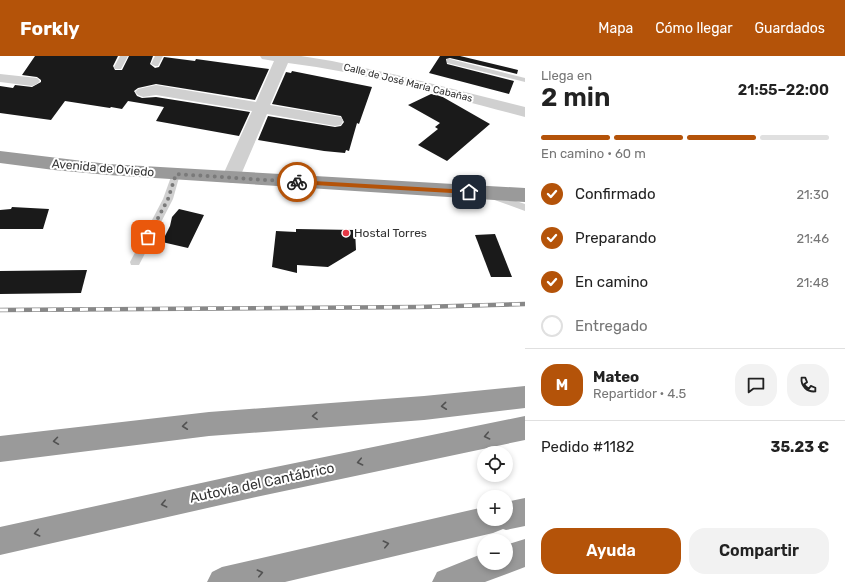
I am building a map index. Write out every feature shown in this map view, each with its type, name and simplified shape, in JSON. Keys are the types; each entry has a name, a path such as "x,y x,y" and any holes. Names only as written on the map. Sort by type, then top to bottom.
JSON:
{"highway":[{"name":"Avenida de Oviedo","path":"0,157 73,166 176,174 525,195"},
{"path":"0,449 202,424 424,408 525,397"},
{"name":"Autovía del Cantábrico","path":"0,541 256,484 525,428"},
{"path":"513,515 525,512"},
{"path":"222,582 477,523"},
{"path":"513,557 525,553"},
{"path":"447,582 478,570"}],"street":[{"path":"230,177 261,108 275,57"},
{"name":"Calle de José María Cabañas","path":"275,57 346,68 525,112"},
{"path":"0,78 32,81"},
{"path":"143,92 156,90 335,121"}],"lane":[{"path":"118,67 124,56"},
{"path":"155,64 159,56"},
{"path":"450,61 525,80"},
{"path":"134,262 168,199 176,174"},
{"path":"484,193 525,208"}],"building":[{"path":"35,56 118,56 113,66 115,70 122,70 129,56 153,56 150,64 155,68 159,67 164,57 195,61 196,59 269,69 255,100 156,84 138,88 134,91 137,96 142,98 156,97 250,112 239,136 156,121 164,107 128,101 122,109 65,101 51,120 0,113 0,86 13,88 15,85 32,87 41,82 41,80 37,77 22,75"},
{"path":"440,56 460,56 518,70 517,74 450,58 446,59 447,64 514,81 509,94 429,73"},
{"path":"292,71 372,87 359,124 357,123 349,151 346,150 345,153 324,151 258,140 268,116 335,127 341,126 344,122 341,116 272,104 286,72 291,73"},
{"path":"431,94 441,96 490,124 447,161 418,145 438,129 435,127 440,123 408,105"},
{"path":"12,207 49,209 43,229 0,229 0,210 11,209"},
{"path":"179,209 204,215 188,248 162,242 170,226 172,217"},
{"path":"296,229 355,230 356,250 328,267 297,265 297,273 272,267 276,231 296,232"},
{"path":"495,234 512,277 491,277 475,235"},
{"path":"87,270 81,293 0,294 0,271"}],"railway":[{"path":"0,310 419,307 525,304"}],"way so far":[{"path":"148,237 168,199 176,174 297,182"}],"place":[{"name":"Hostal Torres","path":"346,233"}],"route":[{"path":"297,182 469,192"}]}
